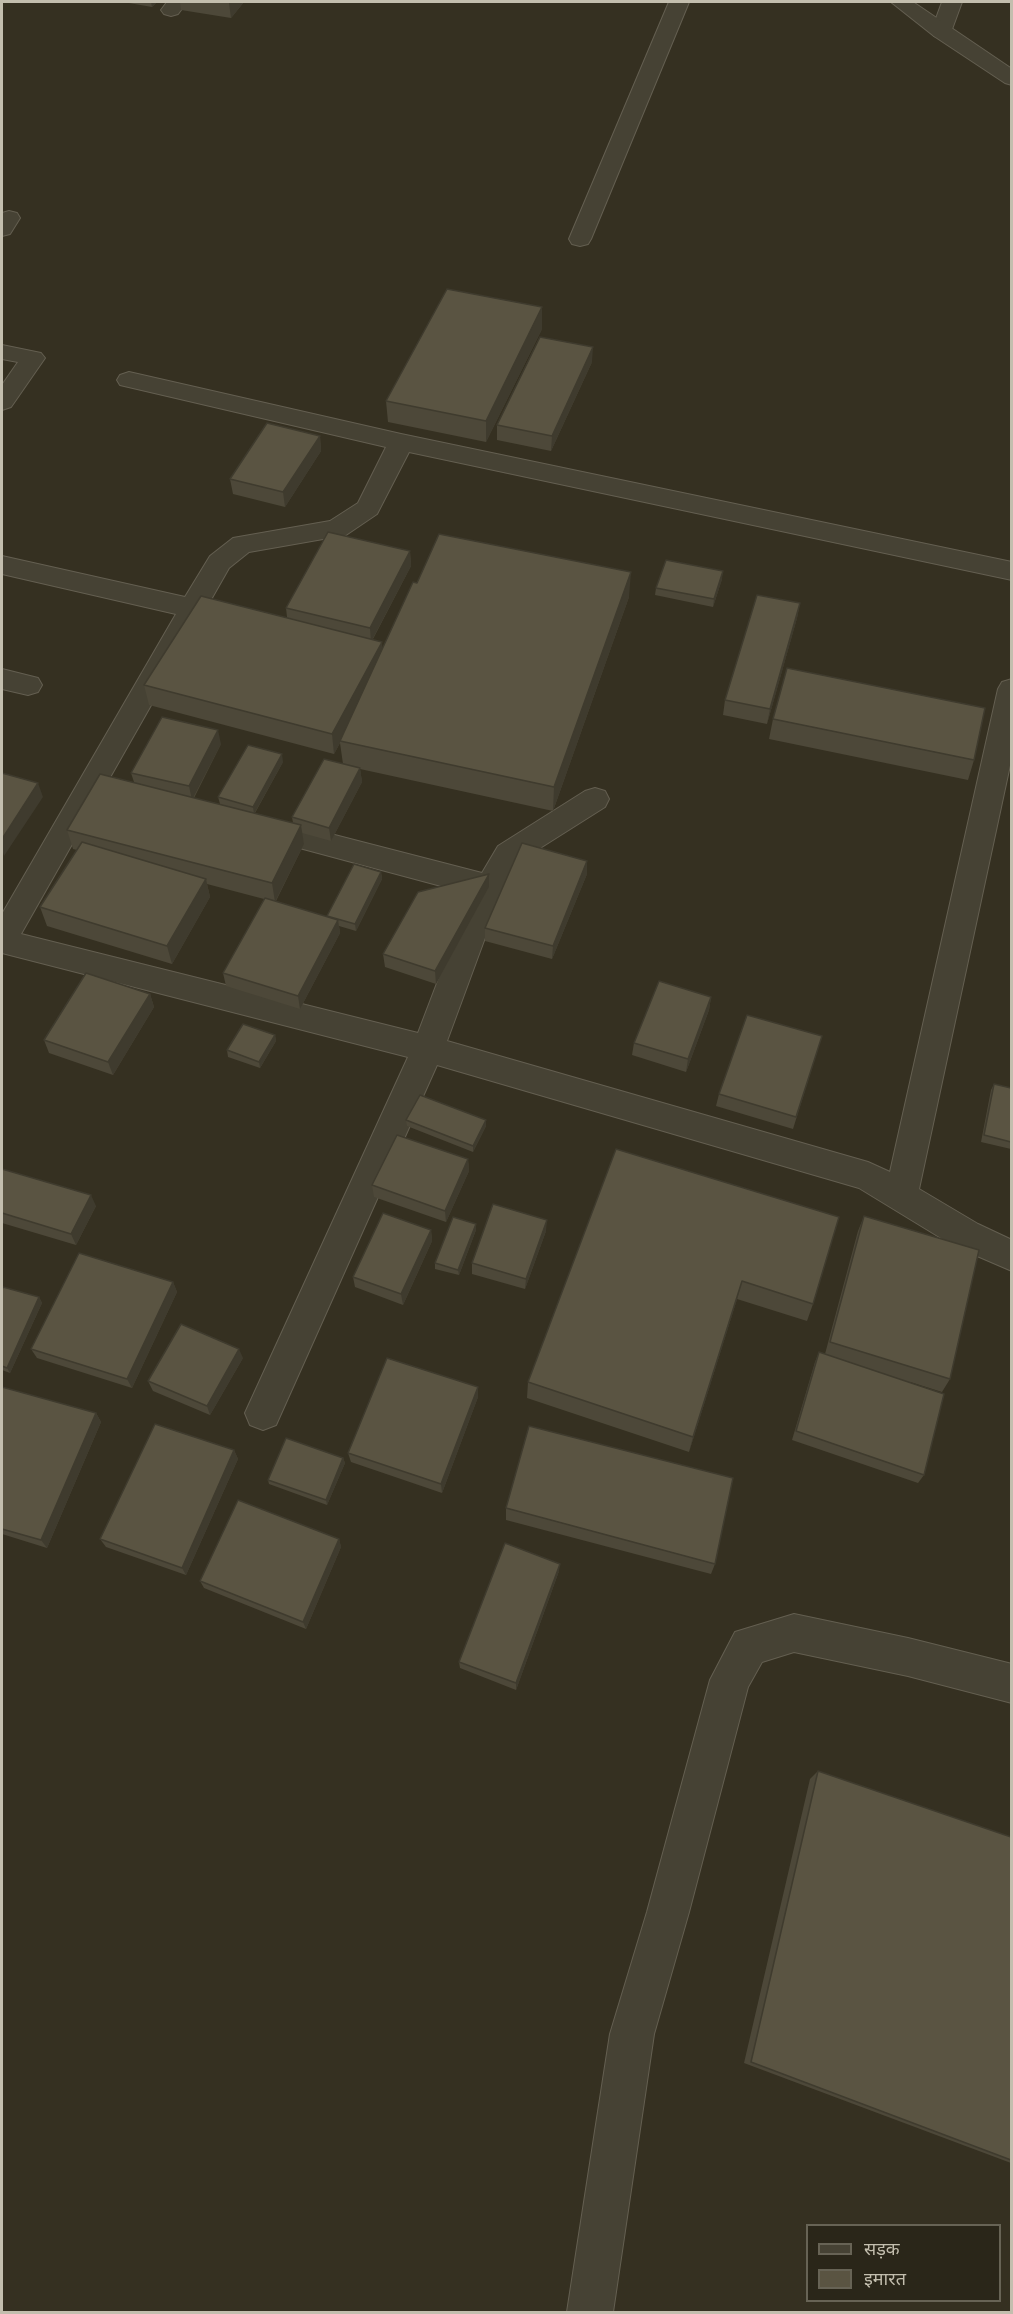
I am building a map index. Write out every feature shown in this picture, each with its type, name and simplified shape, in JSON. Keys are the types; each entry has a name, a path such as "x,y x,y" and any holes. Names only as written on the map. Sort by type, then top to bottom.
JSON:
{"street":[{"path":"580,239 678,2"},
{"path":"901,2 1011,79"},
{"path":"941,32 952,2"},
{"path":"2,352 33,358 2,402"},
{"path":"129,380 401,442 1011,571"},
{"path":"401,442 368,508 337,529 242,544 219,562 192,608 102,786 2,940 428,1049 868,1176 966,1235 1011,1256"},
{"path":"2,565 192,608"},
{"path":"2,679 28,685"},
{"path":"901,1196 1011,689"},
{"path":"263,1413 428,1049 489,887 508,854 595,800"},
{"path":"238,821 489,887"},
{"path":"590,2313 632,2034 668,1912 730,1680 750,1646 794,1633 1011,1684"}],"building":[{"path":"447,289 542,307 486,421 386,401"},
{"path":"540,337 593,347 552,436 497,425"},
{"path":"267,423 320,436 283,492 230,479"},
{"path":"328,532 410,551 370,628 286,608"},
{"path":"439,534 631,572 554,787 340,741 413,582 417,583"},
{"path":"666,560 723,571 714,599 656,588"},
{"path":"757,595 800,603 770,709 725,700"},
{"path":"201,596 382,642 332,734 144,685"},
{"path":"787,668 985,708 974,760 773,719"},
{"path":"162,717 218,730 189,786 131,773"},
{"path":"248,745 282,754 253,807 218,797"},
{"path":"324,759 360,768 329,828 292,817"},
{"path":"2,773 38,783 2,839"},
{"path":"100,774 301,825 272,883 67,830"},
{"path":"82,842 206,879 167,946 40,907"},
{"path":"522,843 587,861 553,946 485,928"},
{"path":"354,864 381,872 355,924 327,916"},
{"path":"489,874 435,971 383,954 418,892"},
{"path":"265,898 338,920 298,996 223,973"},
{"path":"86,973 150,994 108,1062 44,1040"},
{"path":"659,981 711,997 688,1059 634,1043"},
{"path":"747,1015 822,1036 796,1117 719,1094"},
{"path":"243,1024 275,1035 259,1062 227,1050"},
{"path":"994,1084 1011,1088 1011,1142 984,1135"},
{"path":"420,1095 486,1120 473,1146 406,1120"},
{"path":"397,1135 468,1159 445,1211 372,1185"},
{"path":"616,1149 839,1217 813,1304 742,1281 693,1437 528,1382"},
{"path":"2,1169 91,1195 71,1234 2,1213"},
{"path":"493,1204 547,1220 526,1279 472,1263"},
{"path":"383,1213 431,1230 401,1294 353,1277"},
{"path":"864,1216 979,1250 950,1379 830,1342"},
{"path":"453,1217 476,1224 458,1270 435,1263"},
{"path":"79,1253 173,1282 127,1379 31,1349"},
{"path":"3,1287 39,1297 7,1368 2,1366"},
{"path":"181,1324 239,1349 207,1406 148,1381"},
{"path":"819,1352 944,1394 924,1475 796,1431"},
{"path":"387,1358 478,1387 441,1484 348,1453"},
{"path":"2,1387 96,1413 41,1540 2,1529"},
{"path":"155,1424 234,1450 182,1568 100,1539"},
{"path":"529,1426 733,1478 715,1564 506,1508"},
{"path":"286,1438 343,1458 326,1500 268,1480"},
{"path":"238,1500 339,1539 303,1622 200,1581"},
{"path":"505,1543 560,1564 516,1683 459,1662"},
{"path":"818,1771 1011,1837 1011,2160 751,2062"}]}
